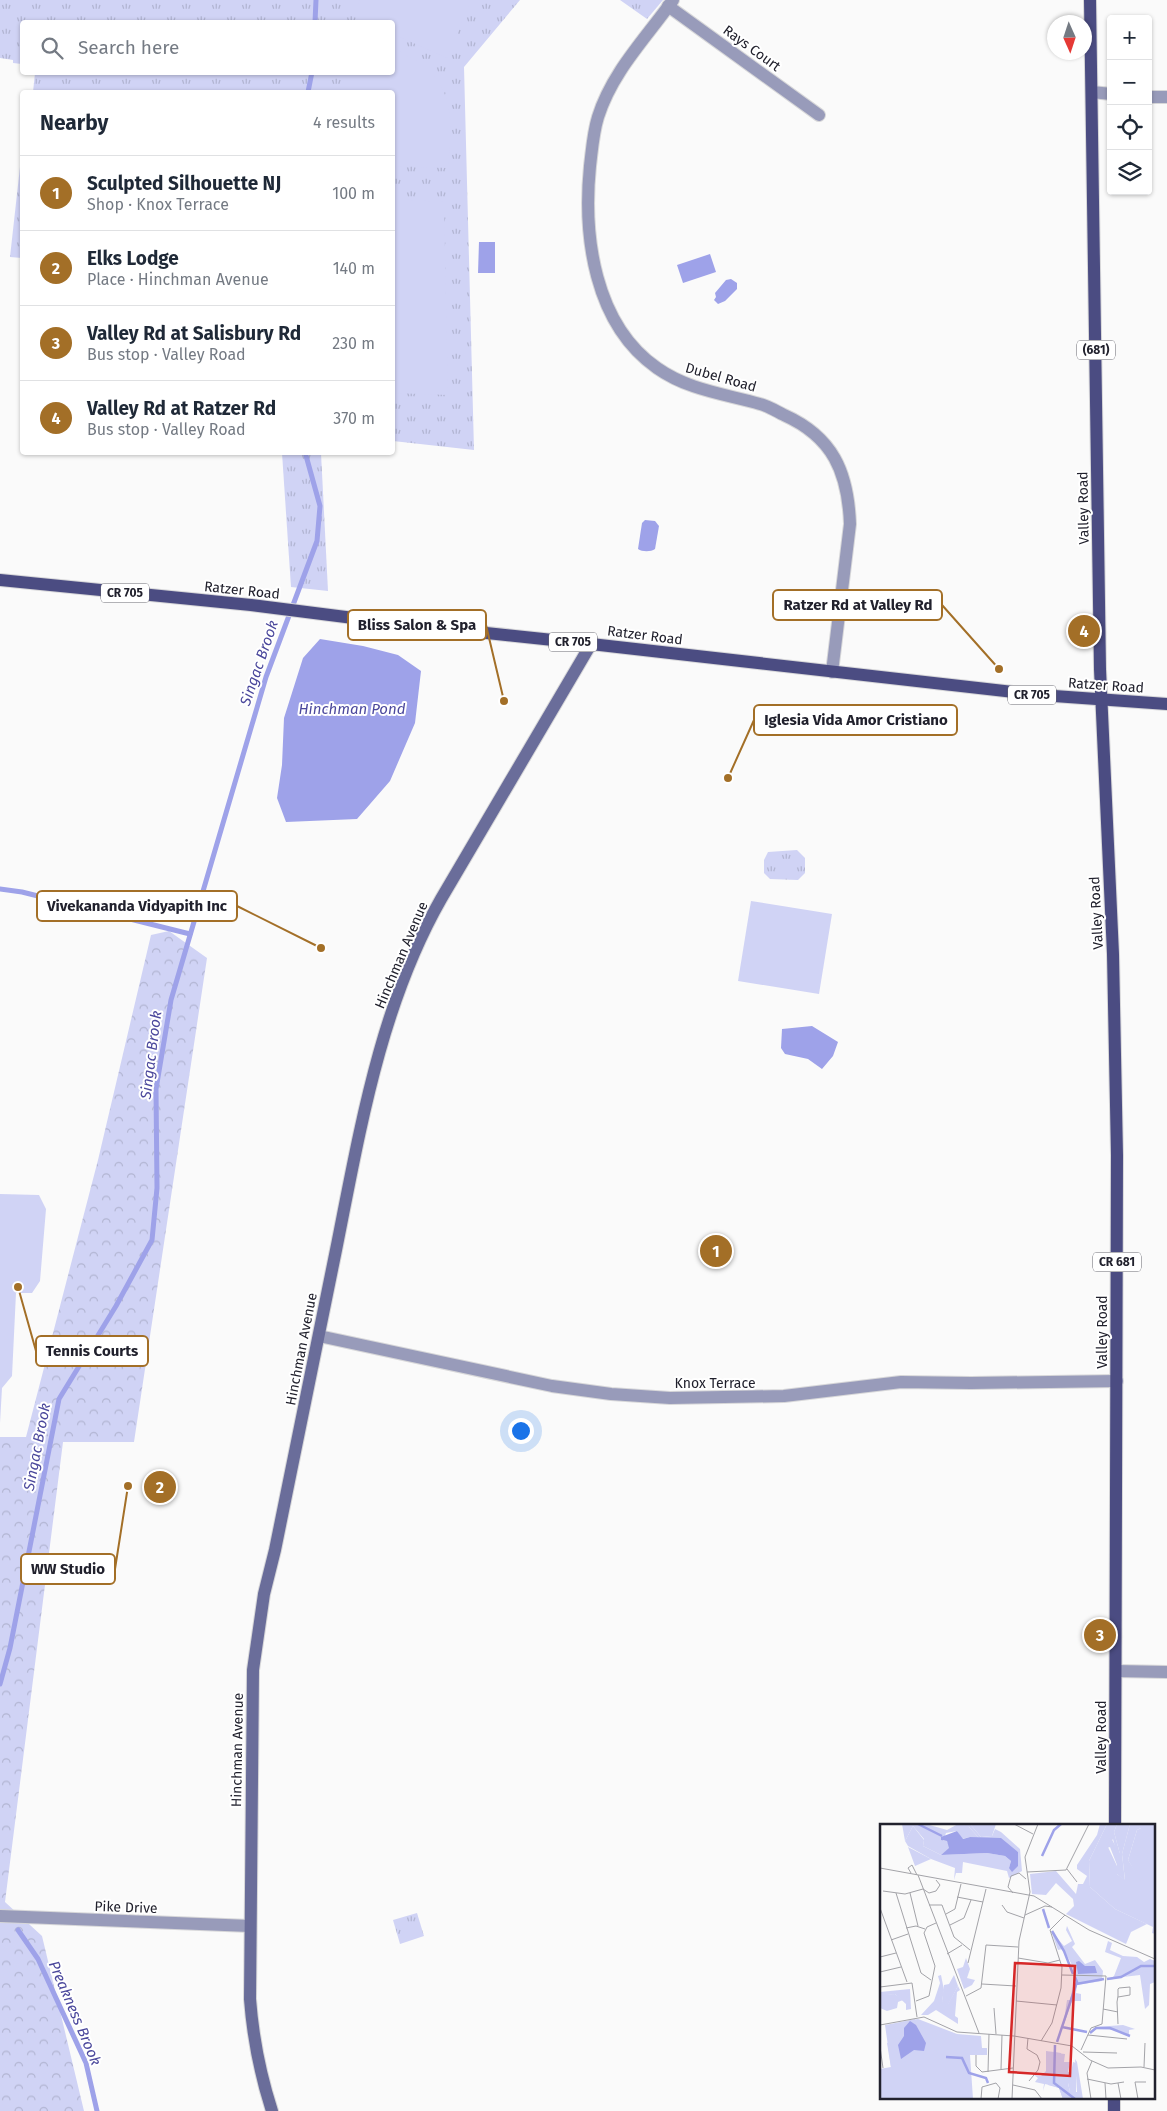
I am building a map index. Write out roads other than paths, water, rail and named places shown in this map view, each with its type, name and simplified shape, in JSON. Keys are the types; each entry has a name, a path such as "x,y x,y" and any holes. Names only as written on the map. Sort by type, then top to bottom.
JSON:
{"main road":[{"name":"Valley Road","path":"1090,0 1101,700 1116,1054 1115,1824"},
{"name":"Ratzer Road","path":"0,580 250,605 1040,696 1167,704"},
{"path":"1114,2098 1114,2111"}],"street":[{"name":"Rays Court","path":"671,3 819,115"},
{"name":"Dubel Road","path":"671,3 618,72 598,117 593,137 588,186 590,240 594,267 602,294 614,318 628,340 657,368 677,380 710,392 762,404 797,420 812,430 826,444 837,461 849,502 850,524 832,672"},
{"path":"1092,92 1107,94"},
{"path":"1152,97 1167,97"},
{"name":"Hinchman Avenue","path":"272,2111 259,2068 253,2034 250,1999 253,1670 256,1640 359,1136 378,1055 396,996 438,905 591,644"},
{"name":"Knox Terrace","path":"319,1336 552,1386 611,1394 670,1398 784,1396 901,1382 1117,1381"},
{"path":"1116,1671 1167,1672"},
{"name":"Pike Drive","path":"0,1916 250,1926"}],"water":[{"path":"479,242 495,242 495,273 478,273"},
{"path":"710,254 716,272 683,283 677,265"},
{"path":"731,279 737,283 737,289 725,301 718,304 714,300 716,297 715,293 726,280"},
{"path":"645,520 655,521 659,526 655,549 649,551 638,549 642,523"},
{"name":"Hinchman Pond","path":"320,639 363,646 398,655 421,671 415,723 390,781 357,819 286,822 277,798 282,765 284,718 303,658"},
{"path":"812,1026 838,1042 833,1056 822,1069 808,1059 785,1054 781,1048 782,1029"}],"waterway":[{"name":"Singac Brook","path":"315,20 316,0"},
{"name":"Singac Brook","path":"308,90 311,75"},
{"name":"Singac Brook","path":"0,1684 10,1648 59,1399 116,1306 152,1240 157,1188 156,1089 171,1000 266,677 317,541 320,506 306,455"},
{"path":"0,889 22,892 190,934"},
{"name":"Preakness Brook","path":"18,1930 38,1959 86,2063 97,2111"}],"place":[{"name":"Valley Rd at Ratzer Rd","path":"1084,631"},
{"name":"Ratzer Rd at Valley Rd","path":"999,669"},
{"name":"Bliss Salon & Spa","path":"504,701"},
{"name":"Iglesia Vida Amor Cristiano","path":"728,778"},
{"name":"Vivekananda Vidyapith Inc","path":"321,948"},
{"name":"Sculpted Silhouette NJ","path":"716,1251"},
{"name":"Tennis Courts","path":"18,1287"},
{"name":"WW Studio","path":"128,1486"},
{"name":"Elks Lodge","path":"160,1487"},
{"name":"Valley Rd at Salisbury Rd","path":"1100,1635"}]}
